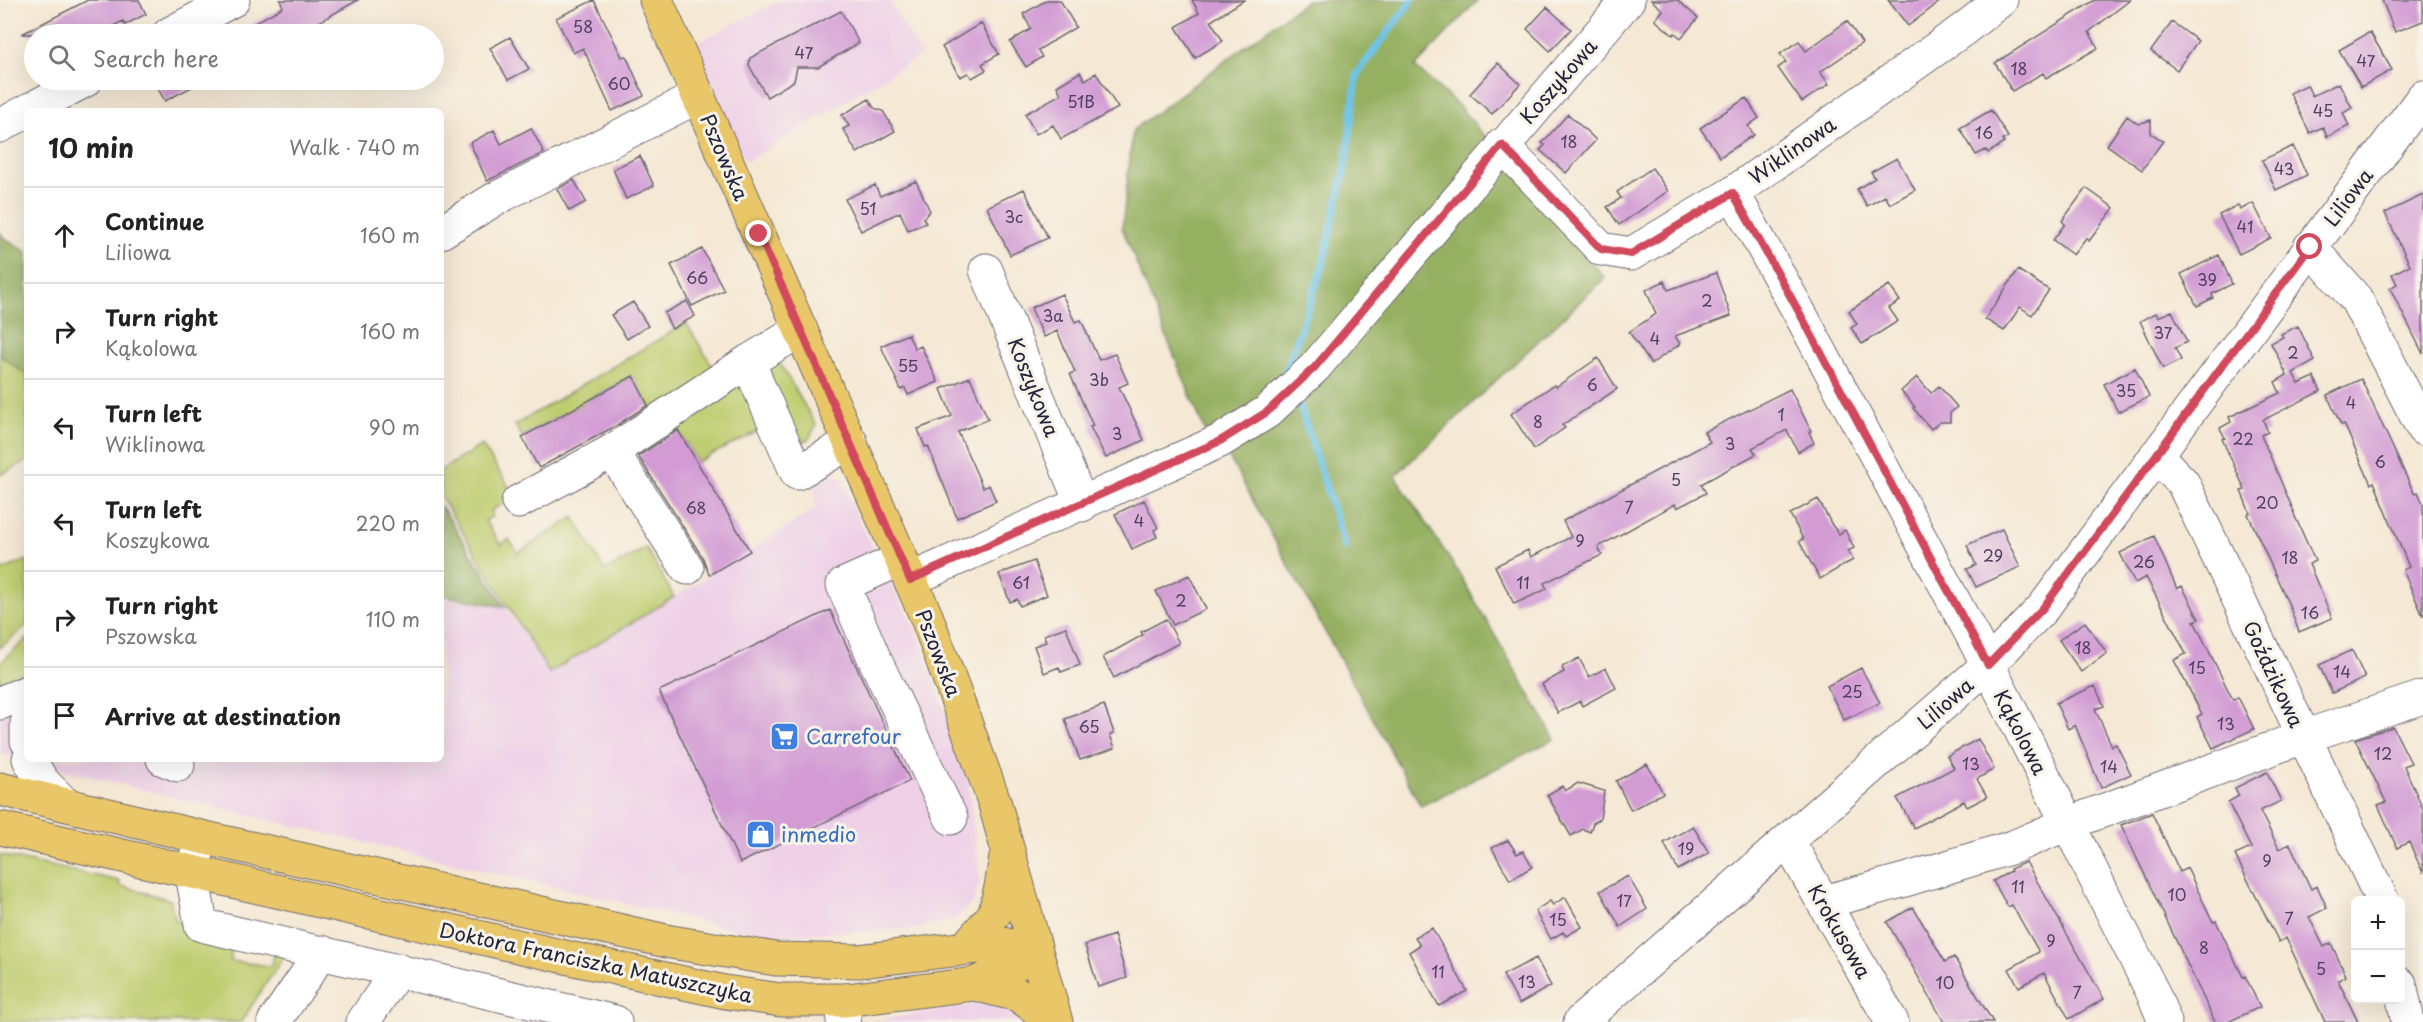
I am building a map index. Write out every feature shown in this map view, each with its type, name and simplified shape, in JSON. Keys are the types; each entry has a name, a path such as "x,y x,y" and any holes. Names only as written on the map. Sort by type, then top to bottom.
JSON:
{"main road":[{"name":"Pszowska","path":"656,0 927,618 1008,844 1056,1022"},
{"name":"Doktora Franciszka Matuszczyka","path":"0,789 201,837 671,942 764,957 859,961 1002,944 1036,951"},
{"name":"Doktora Franciszka Matuszczyka","path":"0,828 725,992 844,1011 974,984 1012,967 1036,951"},
{"path":"965,948 994,915 1008,844"},
{"path":"974,984 1018,995 1056,1022"}],"street":[{"path":"188,24 233,0"},
{"name":"Koszykowa","path":"951,818 875,660 843,585 905,569 1082,505 1220,441 1267,412 1315,367 1628,0"},
{"name":"Wiklinowa","path":"1502,145 1601,249 1631,254 1733,193 2001,0"},
{"path":"33,108 67,90"},
{"path":"444,230 495,199 699,96"},
{"name":"Liliowa","path":"1580,1022 1988,665 2043,608 2423,97"},
{"path":"0,126 24,113"},
{"name":"Kąkolowa","path":"1733,193 1988,665 2154,995 2165,1022"},
{"path":"2310,247 2356,299 2423,429"},
{"name":"Koszykowa","path":"986,270 1082,505"},
{"path":"518,502 612,451 749,361 801,330"},
{"path":"749,361 798,473 850,442"},
{"path":"612,451 687,568"},
{"name":"Goździkowa","path":"2156,455 2183,483 2380,896"},
{"path":"0,703 24,693"},
{"path":"1824,902 2013,847 2067,824 2303,737 2423,697"},
{"path":"31,762 42,781 65,804"},
{"path":"201,837 192,873 201,925 398,970 522,1011 615,1022"},
{"name":"Krokusowa","path":"1788,840 1892,1022"},
{"path":"274,1022 322,952"},
{"path":"363,1022 398,970"},
{"path":"2405,1004 2409,1022"}],"shaded area":[{"path":"781,0 889,0 921,55 746,162 692,45"},
{"path":"824,468 842,478 851,505 915,630 968,779 980,880 974,901 955,919 916,929 783,935 746,932 32,762 444,762 444,596 505,607 550,673 816,508 812,476"},
{"path":"24,671 24,760 0,754 0,683"},
{"path":"992,1003 1009,1009 1020,1015 1025,1022 869,1022"}],"green space":[{"path":"1307,0 1478,0 1415,67 1459,106 1605,278 1395,476 1457,570 1555,739 1421,806 1226,452 1205,431 1122,228 1133,130"},
{"path":"0,232 3,237 24,250 24,373 0,355"},
{"path":"686,323 721,380 771,348 816,425 809,439 794,445 778,421 697,462 675,425 650,407 632,376 522,437 515,425"},
{"path":"0,344 24,360 24,463 0,475"},
{"path":"482,445 515,496 491,511 493,516 485,521 501,545 509,539 518,553 574,517 605,571 646,548 674,597 549,673 444,502 444,468"},
{"path":"444,511 505,607 444,596"},
{"path":"24,561 24,628 0,648 0,571"},
{"path":"24,642 24,673 0,685 0,663"},
{"path":"0,855 120,881 119,885 171,900 177,920 183,927 201,938 231,946 231,961 271,966 275,953 285,955 241,1022 0,1022"}],"building":[{"path":"88,0 139,0 146,14 127,24 123,21 117,24 41,24"},
{"path":"280,0 358,0 316,24 253,24 283,7"},
{"path":"594,0 622,57 626,56 644,96 612,111 583,48 573,53 556,18"},
{"path":"1047,0 1060,0 1076,27 1038,50 1042,57 1026,67 1010,42 1031,29 1023,14"},
{"path":"1192,0 1244,0 1211,21 1223,41 1195,58 1176,27 1199,13"},
{"path":"1651,0 1677,0 1698,18 1681,38 1675,33 1673,35 1655,20 1663,10"},
{"path":"1888,0 1942,0 1908,26"},
{"path":"2095,0 2130,0 2089,32 2098,48 2046,78 2043,73 2012,91 1995,63"},
{"path":"2382,0 2423,0 2423,21 2395,32"},
{"path":"1547,7 1571,29 1550,51 1527,29"},
{"path":"841,11 859,43 818,67 797,67 794,81 767,97 749,65 750,58"},
{"path":"1847,21 1862,43 1820,72 1829,84 1802,102 1778,68 1786,62 1780,54 1799,41 1806,51"},
{"path":"2172,22 2198,41 2177,70 2151,51"},
{"path":"981,23 999,54 982,64 986,70 972,78 968,73 960,77 942,47"},
{"path":"2370,32 2392,70 2361,87 2339,50"},
{"path":"510,37 529,69 508,80 490,48"},
{"path":"1498,63 1520,84 1492,114 1470,94"},
{"path":"1080,72 1085,80 1096,73 1118,108 1061,139 1053,125 1036,134 1025,114 1061,94 1057,86"},
{"path":"2339,83 2352,108 2343,113 2349,126 2327,137 2323,127 2310,133 2290,93 2307,85 2312,96"},
{"path":"159,90 186,90 165,101"},
{"path":"1746,98 1759,118 1748,126 1754,135 1720,157 1700,128"},
{"path":"869,99 874,108 883,111 895,131 857,153 843,129 849,126 842,115"},
{"path":"1991,110 2008,137 2002,140 2004,143 1988,153 1986,150 1976,155 1960,128"},
{"path":"1568,114 1596,140 1566,173 1540,150 1545,145 1542,143"},
{"path":"2127,116 2138,124 2151,120 2151,133 2163,141 2142,170 2107,145"},
{"path":"531,128 544,153 487,181 470,143 494,130 501,144"},
{"path":"2293,146 2307,175 2276,190 2262,160"},
{"path":"640,156 654,186 626,199 613,169"},
{"path":"1897,158 1915,190 1890,204 1885,196 1867,206 1857,189 1875,178 1871,172"},
{"path":"1652,168 1668,191 1619,225 1607,207 1621,198 1617,192"},
{"path":"574,180 586,202 569,211 557,189"},
{"path":"916,181 930,211 923,218 926,223 908,230 900,212 861,231 845,199 875,185 880,196"},
{"path":"2086,188 2114,208 2089,241 2086,238 2073,255 2053,240 2065,224 2062,221"},
{"path":"1024,189 1048,238 1010,255 987,207"},
{"path":"2423,195 2423,354 2390,288 2397,284 2392,274 2410,265 2385,213"},
{"path":"2253,203 2271,238 2239,254 2219,215 2238,205 2240,210"},
{"path":"702,249 724,290 692,306 671,265"},
{"path":"2219,255 2232,284 2212,294 2213,298 2197,306 2181,274"},
{"path":"2018,270 2049,290 2032,315 2020,307 2004,331 1985,319"},
{"path":"1716,273 1731,316 1675,336 1680,344 1651,364 1629,332 1656,314 1646,290 1664,281 1668,290"},
{"path":"1889,285 1900,301 1889,308 1898,321 1862,344 1851,328 1857,324 1849,311"},
{"path":"1062,294 1075,322 1081,320 1099,360 1115,354 1128,383 1119,387 1144,440 1106,458 1090,427 1093,426 1070,374 1075,372 1057,331 1044,337 1031,308"},
{"path":"687,301 695,316 672,329 664,313"},
{"path":"633,302 648,326 627,339 611,315"},
{"path":"2172,311 2187,342 2175,348 2181,360 2163,369 2140,321 2156,313 2158,317"},
{"path":"2298,326 2315,361 2293,373 2299,384 2314,377 2321,391 2263,420 2268,432 2261,435 2315,561 2309,564 2332,618 2299,632 2248,514 2250,513 2241,491 2245,490 2222,439 2225,438 2220,428 2231,422 2229,417 2280,393 2275,382 2287,375 2271,343 2283,337 2281,334"},
{"path":"908,334 915,349 921,346 938,382 908,395 905,388 901,390 881,346"},
{"path":"1598,358 1617,389 1562,425 1565,428 1534,449 1511,414"},
{"path":"2135,368 2149,397 2118,412 2104,384"},
{"path":"633,376 648,405 617,425 539,468 522,437"},
{"path":"970,377 988,419 958,432 983,488 989,485 996,501 957,518 928,446 925,447 918,429 952,416 941,389"},
{"path":"1917,377 1931,393 1939,386 1957,407 1950,413 1950,422 1940,422 1931,429 1913,408 1915,407 1901,391"},
{"path":"2361,379 2414,493 2418,492 2423,504 2423,616 2403,570 2409,567 2374,482 2371,484 2344,424 2341,425 2327,395"},
{"path":"1790,389 1811,431 1809,432 1814,443 1798,452 1787,430 1752,448 1756,454 1701,484 1706,493 1677,508 1675,504 1598,547 1602,555 1544,583 1547,589 1514,604 1495,566 1528,550 1531,557 1571,537 1563,521 1710,442 1704,432"},
{"path":"678,430 750,551 709,575 703,558 638,456"},
{"path":"1818,499 1832,525 1839,534 1845,530 1854,548 1848,551 1853,560 1820,579 1799,541 1803,539 1790,514"},
{"path":"1144,500 1158,528 1154,530 1157,537 1132,549 1115,514"},
{"path":"2002,529 2020,567 1976,587 1967,569 1976,565 1967,545"},
{"path":"2154,536 2177,589 2182,586 2199,619 2194,621 2233,700 2238,697 2254,729 2213,748 2197,717 2202,714 2174,660 2186,654 2146,577 2135,583 2120,553"},
{"path":"1034,561 1047,595 1020,606 1017,599 1010,602 999,574"},
{"path":"1189,575 1206,609 1173,625 1156,591"},
{"name":"Carrefour","path":"830,610 910,781 740,863 659,691"},
{"path":"1166,619 1179,643 1114,678 1103,657 1143,635 1141,632"},
{"path":"2085,622 2107,653 2081,672 2059,640"},
{"path":"1066,627 1080,665 1061,672 1059,667 1044,673 1034,646 1046,642 1044,635"},
{"path":"2352,650 2365,678 2332,693 2319,665"},
{"path":"1579,658 1589,677 1606,668 1616,688 1582,706 1580,701 1558,713 1542,684 1564,672 1562,667"},
{"path":"1861,668 1880,703 1844,720 1827,686"},
{"path":"2095,686 2104,706 2095,709 2112,746 2116,744 2131,774 2101,788 2075,725 2068,729 2056,703"},
{"path":"1104,705 1114,733 1110,735 1115,748 1080,760 1065,719"},
{"path":"2393,727 2411,763 2404,766 2423,809 2423,873 2409,842 2397,848 2378,805 2386,802 2355,739"},
{"path":"1978,739 1994,769 1977,779 1987,797 1967,807 1964,801 1914,828 1897,798 1954,768 1947,756"},
{"path":"1647,764 1663,793 1631,810 1616,781"},
{"path":"2267,772 2281,801 2260,811 2279,849 2290,844 2311,889 2317,886 2327,908 2309,917 2324,947 2331,943 2346,976 2338,980 2358,1022 2325,1022 2286,938 2279,942 2235,855 2251,848 2228,802 2239,796 2235,788"},
{"path":"1578,783 1604,791 1600,819 1593,823 1590,832 1583,829 1571,836 1547,795 1562,786 1565,791"},
{"path":"2152,813 2180,872 2187,868 2213,922 2216,921 2260,1007 2228,1022 2215,1022 2121,825"},
{"path":"1693,826 1709,853 1678,870 1664,843"},
{"path":"1508,840 1517,854 1523,851 1532,867 1510,880 1492,848"},
{"path":"2026,862 2104,999 2069,1019 2044,973 2019,987 2009,969 2039,952 2012,905 2008,907 1993,881 2011,871 2010,869"},
{"path":"1628,876 1647,909 1620,927 1600,891"},
{"path":"1565,897 1582,927 1566,936 1563,932 1551,939 1535,911 1550,901 1553,905"},
{"path":"1913,907 1945,962 1954,957 1993,1022 1944,1022 1887,922"},
{"path":"1432,928 1467,991 1439,1006 1409,952 1420,945 1415,937"},
{"path":"1114,935 1127,978 1098,987 1085,945"},
{"path":"1536,958 1551,986 1519,1004 1503,975"}],"waterway":[{"path":"1284,376 1322,268 1346,164 1357,74 1412,0"},
{"path":"1299,403 1345,547"}],"place":[{"name":"Carrefour","path":"785,736"},
{"name":"inmedio","path":"760,834"}],"route":[{"path":"759,234 910,580 1082,505 1220,441 1267,412 1315,367 1502,145 1601,249 1631,254 1733,193 1988,665 2043,608 2310,247"}]}
